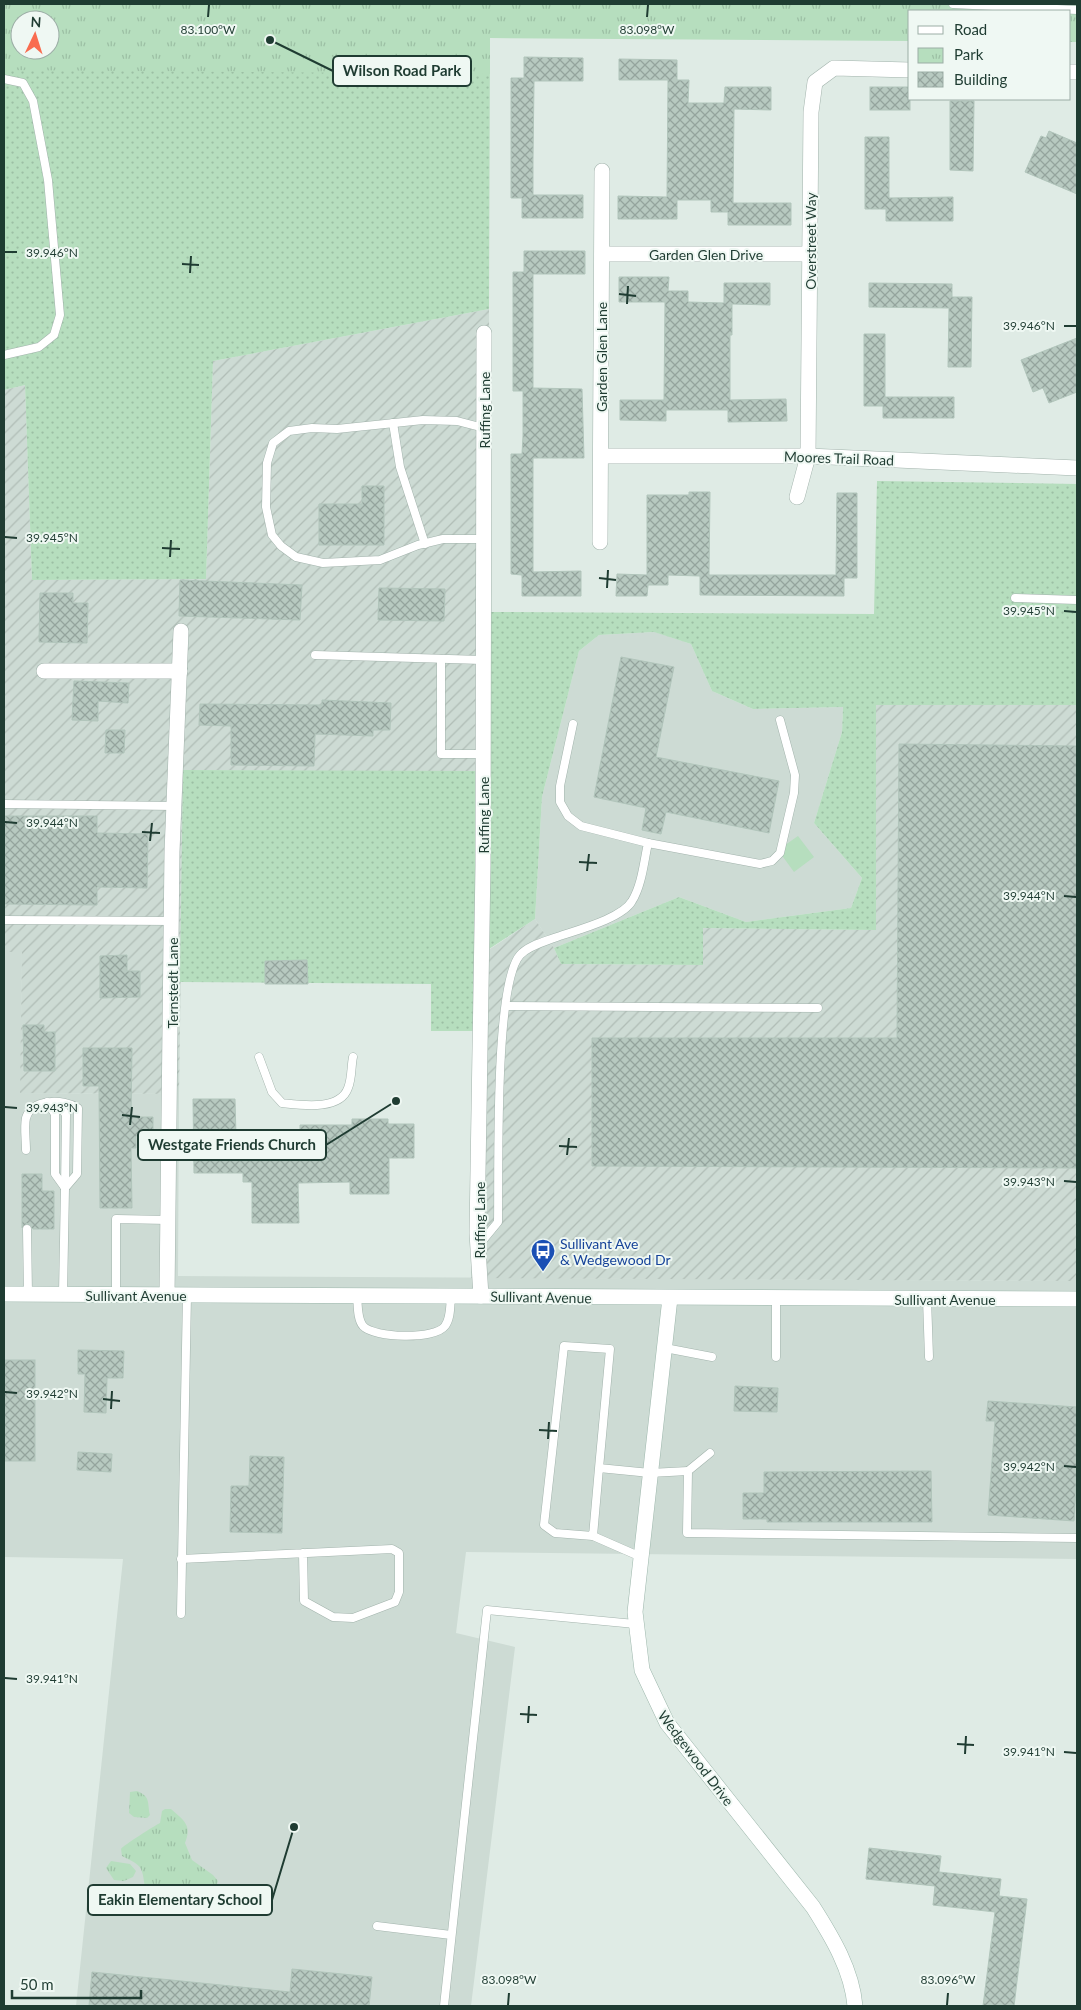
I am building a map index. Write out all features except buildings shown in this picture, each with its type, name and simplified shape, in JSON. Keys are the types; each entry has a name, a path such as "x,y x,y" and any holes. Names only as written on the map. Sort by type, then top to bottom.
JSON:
{"street":[{"name":"Overstreet Way","path":"798,497 808,456 811,112 815,82 834,68 908,70"},
{"name":"Garden Glen Lane","path":"600,542 602,172"},
{"name":"Garden Glen Drive","path":"602,254 810,254"},
{"name":"Ruffing Lane","path":"481,1296 478,1246 484,865 482,660 484,333"},
{"name":"Moores Trail Road","path":"601,456 808,456 1077,468"},
{"name":"Ternstedt Lane","path":"167,1295 172,921 181,632"},
{"path":"44,671 180,671"},
{"name":"Sullivant Avenue","path":"4,1294 1077,1299"},
{"name":"Wedgewood Drive","path":"670,1298 635,1624 642,1670 667,1723 813,1907 833,1937 852,1987 855,2006"}],"lane":[{"path":"953,4 1077,10"},
{"path":"4,79 23,83 34,101 48,180 60,315 54,335 39,347 4,355"},
{"path":"483,539 443,540 425,544 380,560 323,563 296,557 280,546 272,535 266,507 266,479 267,463 274,443 289,431 423,420 457,421 484,428"},
{"path":"393,423 400,466 425,544"},
{"path":"1015,598 1077,600"},
{"path":"316,655 482,660"},
{"path":"441,659 441,754 483,754"},
{"path":"573,724 560,786 560,802 568,816 581,826 648,843 760,864 772,860 780,853 794,793 795,774 780,720"},
{"path":"4,804 175,806"},
{"path":"478,1246 498,1222 501,1038 512,967 520,954 533,945 620,913 632,902 639,883 648,843"},
{"path":"4,920 172,921"},
{"path":"506,1006 818,1008"},
{"path":"259,1056 272,1092 282,1103 296,1105 329,1104 341,1098 348,1089 353,1056"},
{"path":"47,1102 56,1114 56,1174 65,1188 63,1294"},
{"path":"26,1150 26,1119 30,1111 47,1102 71,1104 78,1108 77,1174 65,1188"},
{"path":"116,1295 116,1219 168,1220"},
{"path":"27,1229 28,1294"},
{"path":"181,1614 187,1295"},
{"path":"357,1296 363,1326 372,1332 414,1335 438,1332 444,1327 450,1314 451,1296"},
{"path":"776,1298 776,1357"},
{"path":"927,1299 929,1357"},
{"path":"593,1536 610,1349 564,1346 544,1526 555,1533 593,1536 641,1557"},
{"path":"665,1348 712,1357"},
{"path":"599,1468 650,1473 688,1471 710,1454"},
{"path":"688,1471 688,1533 1077,1538"},
{"path":"181,1558 392,1549 399,1554 399,1592 395,1602 353,1618 333,1617 304,1601 302,1553"},
{"path":"444,2006 487,1610 635,1624"},
{"path":"377,1926 452,1934"}],"shaded area":[{"path":"489,309 492,772 184,770 179,1094 20,1093 22,952 4,952 4,390 25,385 32,580 206,579 213,361"},
{"path":"655,632 691,644 712,691 753,709 843,707 842,732 814,823 862,878 851,908 746,922 679,897 554,948 535,919 542,797 579,651 599,635"},
{"path":"876,704 1077,705 1077,1281 471,1278 473,1031 476,948 490,949 535,919 554,948 561,964 703,965 703,928 876,930"},
{"path":"4,952 22,952 21,1093 179,1094 178,1276 1077,1281 1077,1559 466,1552 456,1633 515,1647 471,2006 76,2006 123,1559 4,1557"}],"green space":[{"path":"4,4 1077,4 1077,16 1071,10 908,10 490,38 489,309 213,361 206,579 32,580 25,385 4,390"},
{"path":"4,4 1077,4 1077,42 1071,42 1071,10 908,10 908,41 490,38 490,74 4,70"},
{"path":"877,481 1077,484 1077,705 876,705 876,930 703,928 703,965 561,964 554,948 679,897 746,922 851,908 862,878 814,823 842,732 843,707 753,709 712,691 691,644 654,632 599,635 579,651 542,797 535,919 489,949 491,612 874,614"},
{"path":"183,770 476,771 478,889 473,1031 431,1031 431,984 180,982"},
{"path":"798,836 814,857 794,872 778,850"},
{"path":"137,1791 145,1795 148,1800 150,1815 147,1818 134,1817 129,1813 130,1792"},
{"path":"171,1809 186,1824 188,1832 185,1843 192,1860 213,1875 218,1881 213,1895 145,1888 140,1867 122,1856 121,1849 123,1847 160,1823 162,1811"},
{"path":"111,1861 130,1864 136,1871 133,1877 124,1881 114,1880 106,1868"}],"place":[{"name":"Wilson Road Park","path":"270,40"},
{"name":"Westgate Friends Church","path":"396,1101"},
{"name":"Sullivant Ave & Wedgewood Dr","path":"543,1272"},
{"name":"Eakin Elementary School","path":"294,1827"}]}
